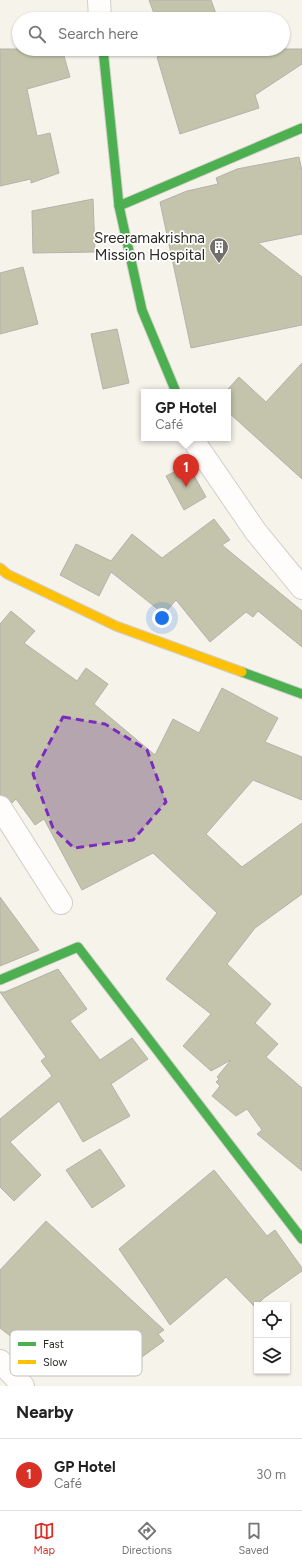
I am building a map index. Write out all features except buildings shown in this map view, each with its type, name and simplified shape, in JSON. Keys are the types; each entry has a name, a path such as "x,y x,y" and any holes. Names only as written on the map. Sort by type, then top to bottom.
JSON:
{"street":[{"path":"99,0 100,12"},
{"path":"104,56 119,206 142,310 175,389"},
{"path":"119,206 302,128"},
{"path":"195,441 197,446 256,532 302,588"},
{"path":"0,568 8,574 116,626 302,694"},
{"path":"0,807 61,903"},
{"path":"0,980 78,947 158,1050 220,1136 302,1239"},
{"path":"0,1361 10,1372"},
{"path":"14,1376 23,1386"}],"highlighted area":[{"path":"63,717 105,724 147,750 166,802 133,840 74,848 53,828 33,774"}],"traffic: fast":[{"path":"104,56 119,206 142,310 175,389"},
{"path":"119,206 302,128"},
{"path":"242,672 302,694"},
{"path":"0,980 78,947 302,1239"}],"traffic: slow":[{"path":"0,568 7,574 116,626 242,672"}],"place":[{"name":"Sreeramakrishna Mission Hospital","path":"219,264"},
{"name":"GP Hotel","path":"186,487"}]}
